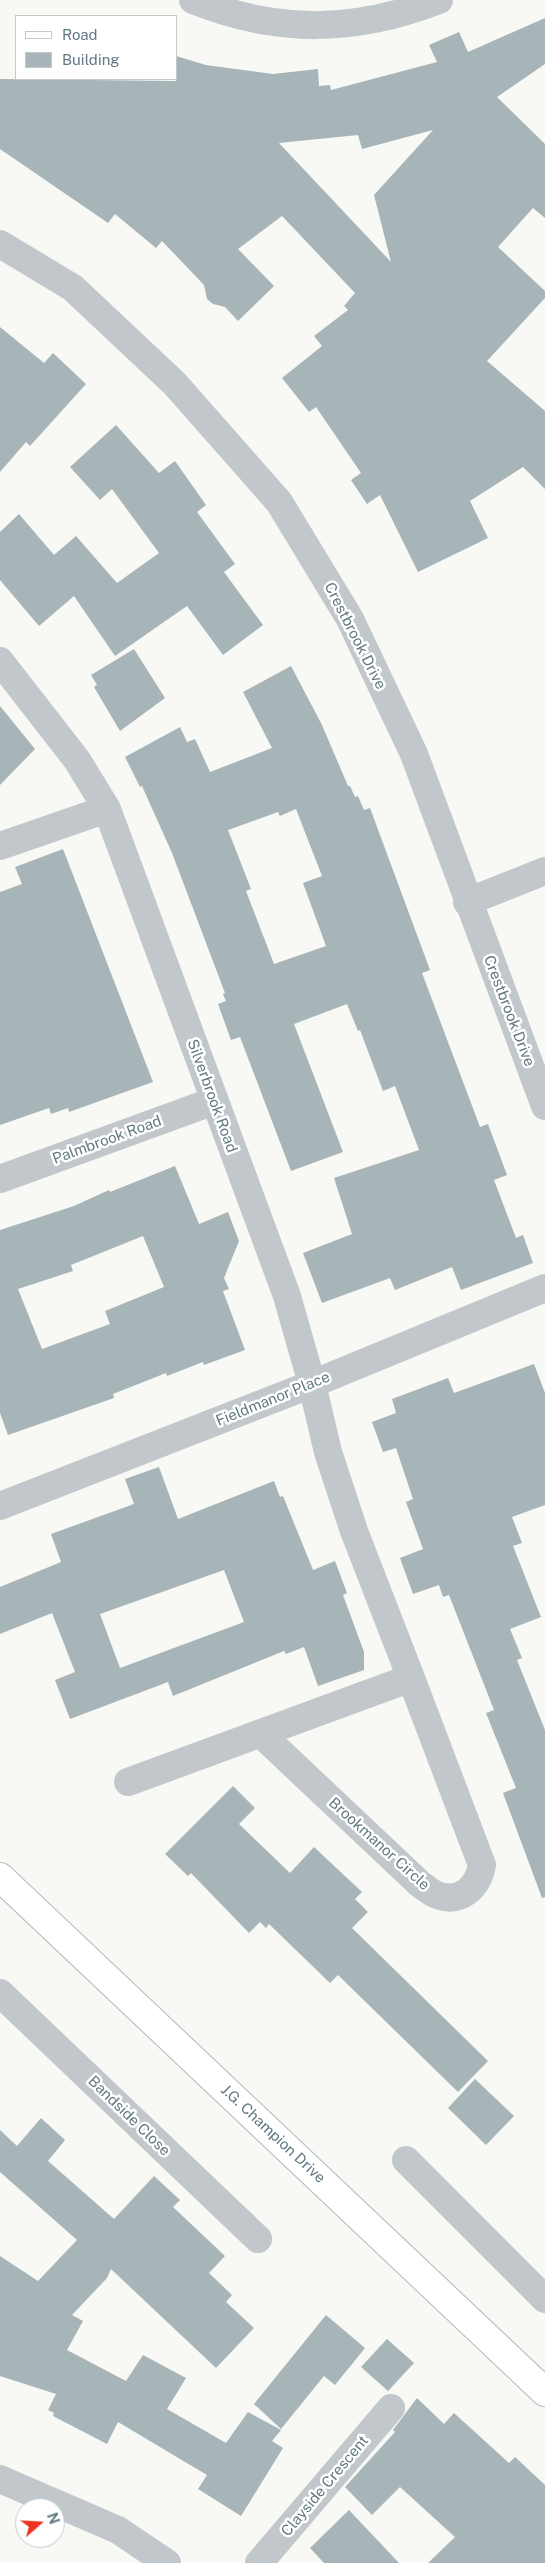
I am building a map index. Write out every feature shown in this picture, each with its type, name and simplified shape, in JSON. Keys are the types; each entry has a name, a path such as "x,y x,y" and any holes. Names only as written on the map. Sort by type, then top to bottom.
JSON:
{"main road":[{"name":"J.G. Champion Drive","path":"0,1877 545,2392"}],"street":[{"path":"193,0 216,9 267,22 320,27 382,19 439,0"},
{"name":"Crestbrook Drive","path":"0,244 73,288 175,384 279,502 350,619 414,754 467,902 545,1106"},
{"name":"Silverbrook Road","path":"0,661 77,760 107,809 287,1296 312,1384"},
{"path":"0,846 107,809"},
{"path":"467,902 545,871"},
{"name":"Palmbrook Road","path":"0,1179 214,1101"},
{"name":"Fieldmanor Place","path":"0,1506 312,1384 545,1288"},
{"name":"Brookmanor Circle","path":"261,1734 420,1884 436,1895 452,1898 463,1894 470,1890 480,1879 482,1865 412,1678 354,1531 328,1452 312,1384"},
{"path":"128,1782 412,1678"},
{"name":"Bandside Close","path":"0,1993 258,2239"},
{"path":"406,2160 545,2299"},
{"name":"Clayside Crescent","path":"259,2563 391,2408"},
{"path":"0,2479 118,2530 168,2563"}],"building":[{"path":"545,18 545,64 497,97 545,144 545,218 533,208 498,247 545,291 545,298 487,361 545,411 545,489 523,467 470,501 488,538 418,572 380,495 367,504 351,480 361,473 316,407 309,412 282,378 322,346 314,336 348,310 344,306 355,293 282,216 238,249 274,286 238,321 225,307 213,304 207,299 204,285 162,241 156,248 115,214 108,223 0,149 0,79 176,81 178,80 178,57 206,65 273,74 318,69 319,86 330,85 331,90 437,62 429,45 459,32 468,52","holes":["433,130 374,195 391,262 279,143 358,135 362,149"]},
{"path":"0,327 44,363 53,353 86,384 30,446 26,442 0,472"},
{"path":"116,425 159,473 175,461 206,505 197,512 235,564 224,572 263,625 223,655 187,606 115,656 74,596 39,626 0,580 0,532 19,514 54,555 76,536 117,583 159,553 112,489 100,500 70,467"},
{"path":"134,649 165,698 120,731 94,687 97,685 91,675"},
{"path":"291,666 322,725 348,786 350,786 355,797 358,796 364,810 370,808 430,970 422,973 480,1127 488,1124 507,1175 494,1180 516,1238 523,1235 533,1263 461,1290 452,1267 395,1290 390,1278 322,1303 303,1253 352,1234 334,1178 419,1150 395,1086 383,1091 360,1030 358,1031 347,1004 294,1024 343,1152 291,1171 240,1037 231,1040 218,1004 226,1001 223,994 225,993 172,853 142,786 140,787 125,757 180,727 187,742 195,739 210,772 272,748 243,692","holes":["296,809 322,876 303,883 326,946 274,964 246,891 251,889 228,830 278,812 280,816"]},
{"path":"0,706 35,749 0,785"},
{"path":"63,849 153,1082 69,1112 68,1108 51,1114 49,1108 0,1125 0,892 22,884 15,867"},
{"path":"175,1166 199,1224 228,1212 239,1241 224,1278 229,1289 223,1291 245,1350 204,1365 203,1362 167,1376 166,1373 113,1394 114,1398 8,1435 0,1413 0,1230 74,1206 109,1190 110,1192","holes":["143,1236 164,1287 105,1311 110,1324 42,1349 18,1289 73,1271 71,1265"]},
{"path":"534,1364 545,1393 545,1505 512,1517 522,1543 513,1546 541,1617 510,1629 522,1658 517,1660 545,1730 545,1897 542,1898 503,1793 516,1788 486,1713 494,1710 449,1595 443,1597 439,1585 413,1594 400,1558 423,1549 406,1502 413,1499 396,1448 383,1452 372,1422 396,1413 392,1399 448,1378 454,1393"},
{"path":"159,1467 178,1519 274,1481 280,1497 283,1496 313,1570 335,1561 347,1593 343,1595 364,1652 364,1670 318,1686 304,1647 286,1654 284,1651 173,1696 168,1682 70,1719 55,1680 75,1672 52,1613 0,1634 0,1587 61,1562 51,1534 134,1504 125,1479","holes":["224,1570 244,1622 120,1668 100,1614"]},
{"path":"233,1786 255,1808 239,1824 290,1873 314,1847 362,1892 355,1899 368,1912 352,1928 488,2061 458,2092 338,1975 330,1983 269,1924 266,1928 260,1922 249,1933 191,1873 188,1876 165,1854"},
{"path":"475,2079 514,2116 486,2145 448,2108"},
{"path":"41,2118 65,2140 48,2161 114,2219 154,2176 180,2200 173,2207 225,2256 209,2273 232,2295 226,2302 254,2328 216,2368 111,2269 107,2278 72,2315 83,2321 67,2350 126,2381 143,2355 186,2378 167,2409 226,2443 248,2412 281,2430 272,2441 283,2448 241,2516 198,2489 207,2475 118,2422 107,2444 53,2416 54,2413 48,2410 56,2394 0,2376 0,2256 38,2281 77,2240 0,2172 0,2130 17,2146"},
{"path":"326,2315 365,2348 335,2385 324,2376 281,2429 254,2404"},
{"path":"387,2339 414,2363 388,2391 361,2367"},
{"path":"417,2398 444,2424 454,2413 509,2463 515,2457 545,2485 545,2563 428,2563 455,2537 400,2487 372,2515 345,2487 395,2432 393,2430"},
{"path":"349,2510 399,2563 324,2563 310,2548"}]}
